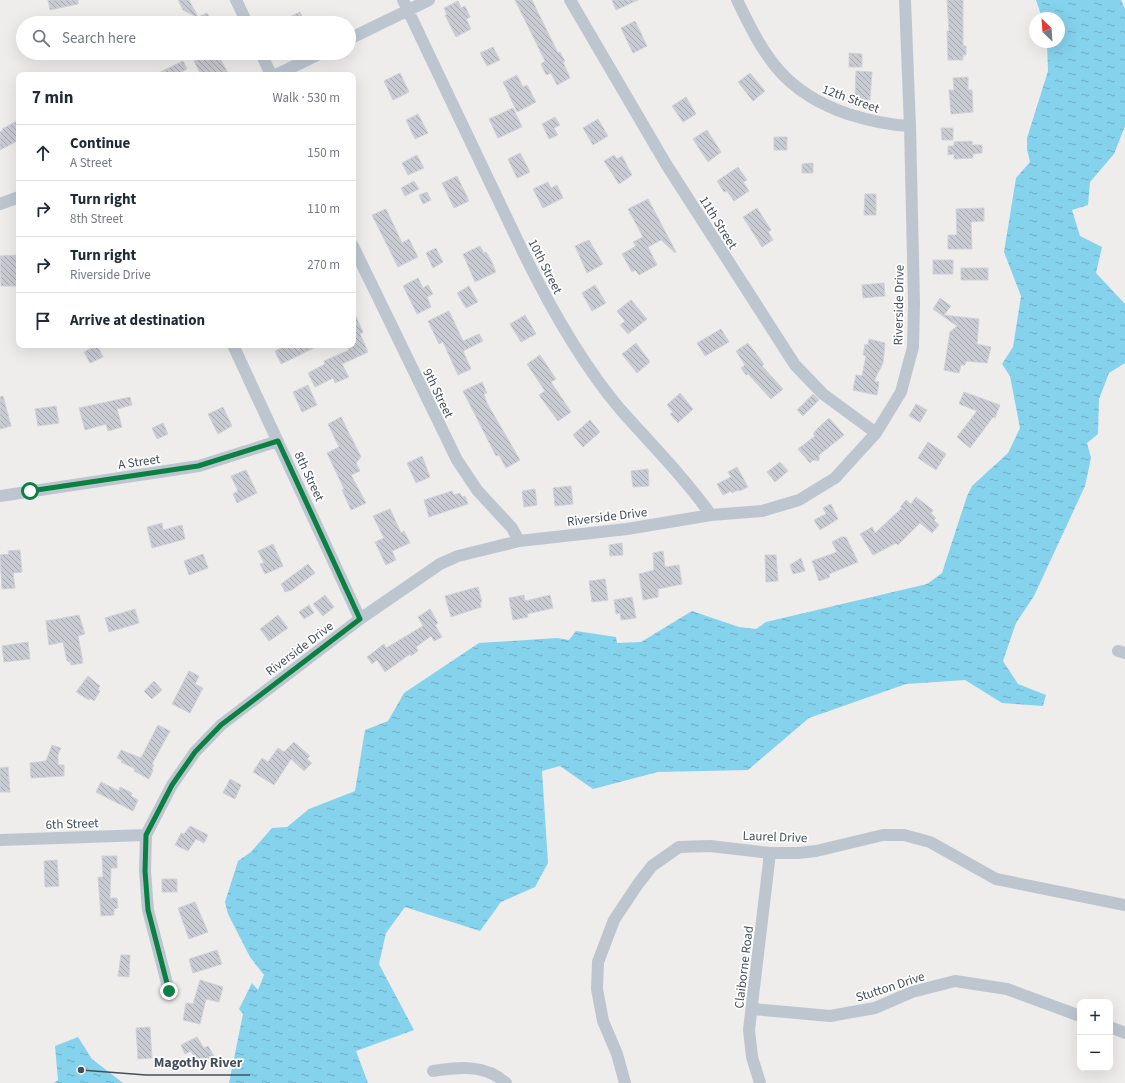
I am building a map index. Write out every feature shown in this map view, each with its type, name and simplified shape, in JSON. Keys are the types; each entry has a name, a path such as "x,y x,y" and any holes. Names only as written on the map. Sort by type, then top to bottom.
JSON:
{"street":[{"path":"236,0 244,16"},
{"path":"356,35 405,5 429,0"},
{"name":"11th Street","path":"570,0 666,164 794,365 823,394 876,433"},
{"name":"12th Street","path":"737,0 768,57 790,84 808,97 829,108 874,123 910,126"},
{"name":"Riverside Drive","path":"169,991 148,910 145,871 146,835 177,778 195,752 221,725 360,619 440,564 458,556 519,541 627,529 711,515 762,511 799,500 835,478 876,433 901,392 913,347 914,303 910,126 905,0"},
{"name":"10th Street","path":"405,5 524,254 544,294 575,346 619,408 697,494 711,515"},
{"path":"264,60 270,72"},
{"path":"282,72 307,60"},
{"path":"0,204 16,198"},
{"name":"9th Street","path":"356,252 457,460 477,490 512,528 519,541"},
{"name":"8th Street","path":"234,348 360,619"},
{"name":"A Street","path":"0,496 198,466 278,441"},
{"name":"6th Street","path":"0,840 146,835"},
{"name":"Laurel Drive","path":"625,1083 617,1054 603,1021 597,989 598,962 604,943 618,914 638,884 652,866 679,847 710,846 770,853 798,853 816,851 883,836 904,835 930,842 996,879 1125,905"},
{"name":"Claiborne Road","path":"760,1083 752,1057 749,1030 770,853"},
{"name":"Stutton Drive","path":"752,1009 830,1016 875,1008 912,992 955,981 1007,989 1077,1015"},
{"path":"1113,1028 1125,1033"},
{"path":"433,1071 458,1068 475,1068 489,1072 506,1083"}],"water":[{"path":"1036,0 1121,0 1125,9 1125,126 1114,154 1090,182 1088,205 1072,210 1080,236 1102,247 1096,273 1125,304 1125,363 1109,373 1099,399 1098,434 1087,443 1091,458 1085,486 1034,596 1016,623 1003,661 1018,684 1046,695 1043,706 1002,703 965,680 906,684 809,718 748,770 658,772 593,789 560,766 542,771 548,863 535,887 501,902 480,931 405,907 386,933 379,964 414,1030 356,1051 368,1083 229,1083 243,1014 239,1009 252,983 258,990 264,975 250,957 228,914 225,902 238,861 251,852 272,828 287,827 309,809 355,791 365,730 388,721 404,693 479,643 557,638 569,640 576,631 616,637 617,643 641,642 692,611 739,627 756,629 766,622 927,584 942,573 967,496 972,486 1008,453 1020,428 1010,376 1002,364 1013,347 1021,296 1004,252 1016,178 1030,162 1027,149 1027,138 1048,71 1047,48 1065,48 1065,12 1040,12"},
{"path":"78,1037 92,1059 123,1083 54,1083 58,1080 55,1046"}],"building":[{"path":"48,0 78,0 78,4 50,10"},
{"path":"178,0 189,0 197,16 195,16 183,10"},
{"path":"515,0 532,0 558,53 560,52 565,61 563,62 570,78 557,85 551,73 546,75 541,64 545,61"},
{"path":"612,0 638,0 616,10"},
{"path":"947,0 963,0 963,46 966,46 966,55 963,55 963,60 948,60 947,31 949,31"},
{"path":"458,1 461,8 465,6 470,17 466,19 471,29 456,37 445,15 447,15 444,8"},
{"path":"300,12 302,16 292,16"},
{"path":"207,13 208,16 200,16"},
{"path":"635,21 647,46 633,53 621,28"},
{"path":"493,47 500,60 487,66 480,53"},
{"path":"849,53 862,54 862,67 849,67"},
{"path":"221,60 227,72 200,72 194,61"},
{"path":"183,61 187,69 182,72 160,72"},
{"path":"856,71 872,72 870,100 855,99"},
{"path":"400,73 409,92 393,100 384,81"},
{"path":"750,73 765,91 753,101 738,82"},
{"path":"517,75 523,87 527,85 536,102 517,112 503,82"},
{"path":"968,77 968,90 972,90 973,112 951,114 949,90 954,90 953,78"},
{"path":"686,97 696,114 683,122 672,106"},
{"path":"513,108 522,127 498,138 489,119"},
{"path":"418,114 428,133 415,139 406,120"},
{"path":"555,117 560,125 554,128 558,135 549,139 542,124"},
{"path":"598,119 608,136 593,145 583,128"},
{"path":"16,122 16,142 0,150 0,132 3,130 2,129"},
{"path":"941,128 953,128 953,140 942,140"},
{"path":"707,130 721,152 708,162 693,139"},
{"path":"774,137 787,137 787,150 774,150"},
{"path":"972,141 972,145 982,145 982,153 973,154 973,158 954,159 954,154 948,155 948,146 954,146 954,142"},
{"path":"520,153 530,172 517,178 508,159"},
{"path":"417,155 424,168 408,175 402,163"},
{"path":"614,155 617,159 622,156 632,175 619,184 604,161"},
{"path":"813,163 813,173 802,173 802,164"},
{"path":"738,167 747,180 743,182 749,191 734,201 727,191 724,192 717,181"},
{"path":"457,176 469,201 454,208 442,183"},
{"path":"414,181 419,189 405,196 401,188"},
{"path":"548,182 551,188 557,185 563,198 543,208 533,189"},
{"path":"427,192 431,200 423,204 419,195"},
{"path":"865,194 876,194 876,215 864,215"},
{"path":"648,199 676,252 675,253 661,240 648,247 657,265 639,275 635,270 632,272 622,254 636,246 633,242 643,237 628,209"},
{"path":"757,208 771,230 768,232 773,240 762,247 743,217"},
{"path":"984,208 984,221 971,222 972,249 948,249 948,235 957,235 956,209"},
{"path":"386,209 402,243 409,239 418,257 398,267 372,215"},
{"path":"589,240 603,264 587,273 575,246"},
{"path":"480,246 491,260 496,272 475,282 463,254"},
{"path":"436,248 443,262 433,268 426,253"},
{"path":"16,255 16,286 1,286 0,256"},
{"path":"933,260 953,260 953,274 933,274"},
{"path":"961,268 988,268 988,280 961,280"},
{"path":"418,278 423,288 428,285 433,294 427,297 431,307 417,314 403,286"},
{"path":"884,283 885,296 863,298 862,285"},
{"path":"595,285 606,303 592,311 582,293"},
{"path":"469,286 478,302 466,308 457,293"},
{"path":"940,298 951,306 944,315 979,319 977,344 991,347 987,363 966,361 965,365 961,365 959,373 944,370 950,332 957,326 933,309"},
{"path":"631,300 647,319 628,334 620,325 625,321 617,311"},
{"path":"449,311 463,341 479,334 483,341 463,351 471,369 458,375 443,342 439,344 428,321"},
{"path":"525,315 536,334 521,342 510,324"},
{"path":"356,317 363,332 360,334 368,352 342,364 349,377 335,383 333,378 315,387 308,373 325,364 324,361 349,350 348,348 356,348"},
{"path":"721,329 729,342 705,356 697,343"},
{"path":"869,339 885,343 883,363 874,381 879,382 877,395 853,390 856,375 862,376 866,356 863,355 865,344 868,345"},
{"path":"636,343 650,362 637,373 622,354"},
{"path":"748,343 764,364 762,366 783,389 771,399 748,374 746,375 741,368 745,365 736,351"},
{"path":"91,348 98,348 103,357 90,363 84,352"},
{"path":"281,348 314,348 281,364 275,351"},
{"path":"540,355 556,379 551,382 571,412 558,421 539,395 545,391 527,364"},
{"path":"482,382 487,393 484,394 487,403 520,460 506,468 499,455 496,456 463,391"},
{"path":"308,385 317,405 302,412 293,392"},
{"path":"964,392 1000,405 995,418 993,417 970,448 957,437 977,411 959,404"},
{"path":"680,393 693,409 678,423 670,414 673,412 667,405"},
{"path":"813,394 819,400 803,416 797,410"},
{"path":"3,396 11,426 0,429 0,397"},
{"path":"130,397 132,405 117,409 122,427 108,431 106,424 85,430 79,408"},
{"path":"916,404 927,410 920,422 909,416"},
{"path":"56,406 59,423 38,426 35,409"},
{"path":"223,407 232,426 218,434 208,414"},
{"path":"341,417 361,457 356,463 360,471 351,475 366,503 351,510 342,490 344,489 327,453 339,447 328,424"},
{"path":"829,418 844,435 819,455 819,461 813,460 810,463 798,449 815,436 813,434"},
{"path":"590,420 600,432 583,447 573,435"},
{"path":"163,423 168,434 157,439 152,428"},
{"path":"928,442 946,454 936,470 918,458"},
{"path":"422,456 430,477 416,483 407,463"},
{"path":"780,462 788,471 775,482 767,472"},
{"path":"737,467 748,487 732,493 731,491 723,495 717,484 731,477 728,472"},
{"path":"648,469 649,486 633,487 631,471"},
{"path":"246,470 257,493 237,503 233,494 238,491 231,476"},
{"path":"571,486 573,504 555,506 553,488"},
{"path":"535,489 537,505 524,507 522,491"},
{"path":"452,491 454,495 460,493 462,497 465,496 468,504 429,517 424,500"},
{"path":"916,497 933,510 931,513 936,518 934,520 939,525 932,533 920,523 898,545 896,543 873,555 860,534 872,527 875,533 902,508 900,507 906,500 911,504"},
{"path":"831,504 838,519 820,530 814,520 826,514 823,508"},
{"path":"390,509 401,533 404,531 410,543 392,551 396,560 386,565 375,542 384,538 373,516"},
{"path":"162,523 163,530 182,525 185,539 152,548 147,527"},
{"path":"841,537 846,537 858,562 829,574 830,577 819,581 812,561 837,552 832,542"},
{"path":"622,543 623,555 610,556 609,545"},
{"path":"273,544 283,566 265,574 260,564 264,563 258,551"},
{"path":"20,550 22,572 13,573 15,588 2,589 0,555 9,554 8,551"},
{"path":"663,551 665,567 679,565 682,584 658,589 658,597 643,600 639,574 654,570 653,553"},
{"path":"203,554 208,568 189,575 184,561"},
{"path":"765,555 776,555 778,581 766,582"},
{"path":"801,558 805,571 793,574 790,565"},
{"path":"308,564 315,573 292,590 285,592 281,584"},
{"path":"605,579 608,600 592,602 589,581"},
{"path":"478,587 482,602 480,602 481,607 451,617 445,596"},
{"path":"325,595 334,607 323,616 313,604"},
{"path":"524,595 525,601 550,595 553,608 527,614 528,617 513,620 509,598"},
{"path":"632,597 636,618 621,620 620,613 616,614 614,600"},
{"path":"309,605 314,613 304,619 299,612"},
{"path":"135,609 139,623 109,632 105,618"},
{"path":"430,609 438,623 435,625 442,637 434,641 431,636 416,647 418,651 411,656 410,654 385,672 377,660 372,664 367,657 384,644 386,648 423,626 418,617"},
{"path":"79,615 85,634 78,636 83,663 71,665 70,662 67,661 63,642 49,645 46,621"},
{"path":"278,615 288,628 269,641 260,629"},
{"path":"28,642 30,659 4,662 2,646"},
{"path":"189,671 199,676 195,684 203,688 190,713 172,704"},
{"path":"88,676 100,686 98,689 100,691 94,701 90,698 89,700 76,692"},
{"path":"154,681 162,690 152,699 144,691"},
{"path":"158,725 170,731 152,764 154,765 153,770 149,779 134,771 135,769 121,762 122,760 117,758 121,750 141,758"},
{"path":"294,742 310,756 307,759 312,763 304,771 291,759 274,785 253,772 262,758 268,762 278,748 284,752"},
{"path":"52,745 61,748 58,754 58,765 64,765 64,776 31,778 30,763 46,761"},
{"path":"8,767 10,792 0,792 0,768"},
{"path":"230,779 241,785 235,799 223,793"},
{"path":"101,782 119,791 120,787 132,793 131,796 138,800 133,811 96,792"},
{"path":"190,826 208,835 204,843 196,839 188,851 175,845 181,833 184,834"},
{"path":"102,856 117,856 117,868 111,868 110,898 117,898 118,908 114,909 114,915 101,916 98,877 103,877"},
{"path":"57,860 59,886 45,887 44,861"},
{"path":"162,879 177,879 177,892 162,892"},
{"path":"195,902 208,932 189,939 178,908"},
{"path":"217,950 222,964 193,973 189,959"},
{"path":"121,955 130,955 129,977 118,976"},
{"path":"200,980 223,987 219,1002 206,999 200,1024 183,1020 186,1003 193,1004"},
{"path":"150,1027 152,1058 138,1059 136,1028"},
{"path":"197,1037 204,1048 208,1046 214,1056 199,1065 191,1051 185,1054 181,1045"}],"place":[{"name":"Magothy River","path":"81,1070"}],"route":[{"path":"30,491 198,466 278,441 360,619 221,725 195,752 172,785 146,835 145,871 148,910 169,991"}]}
